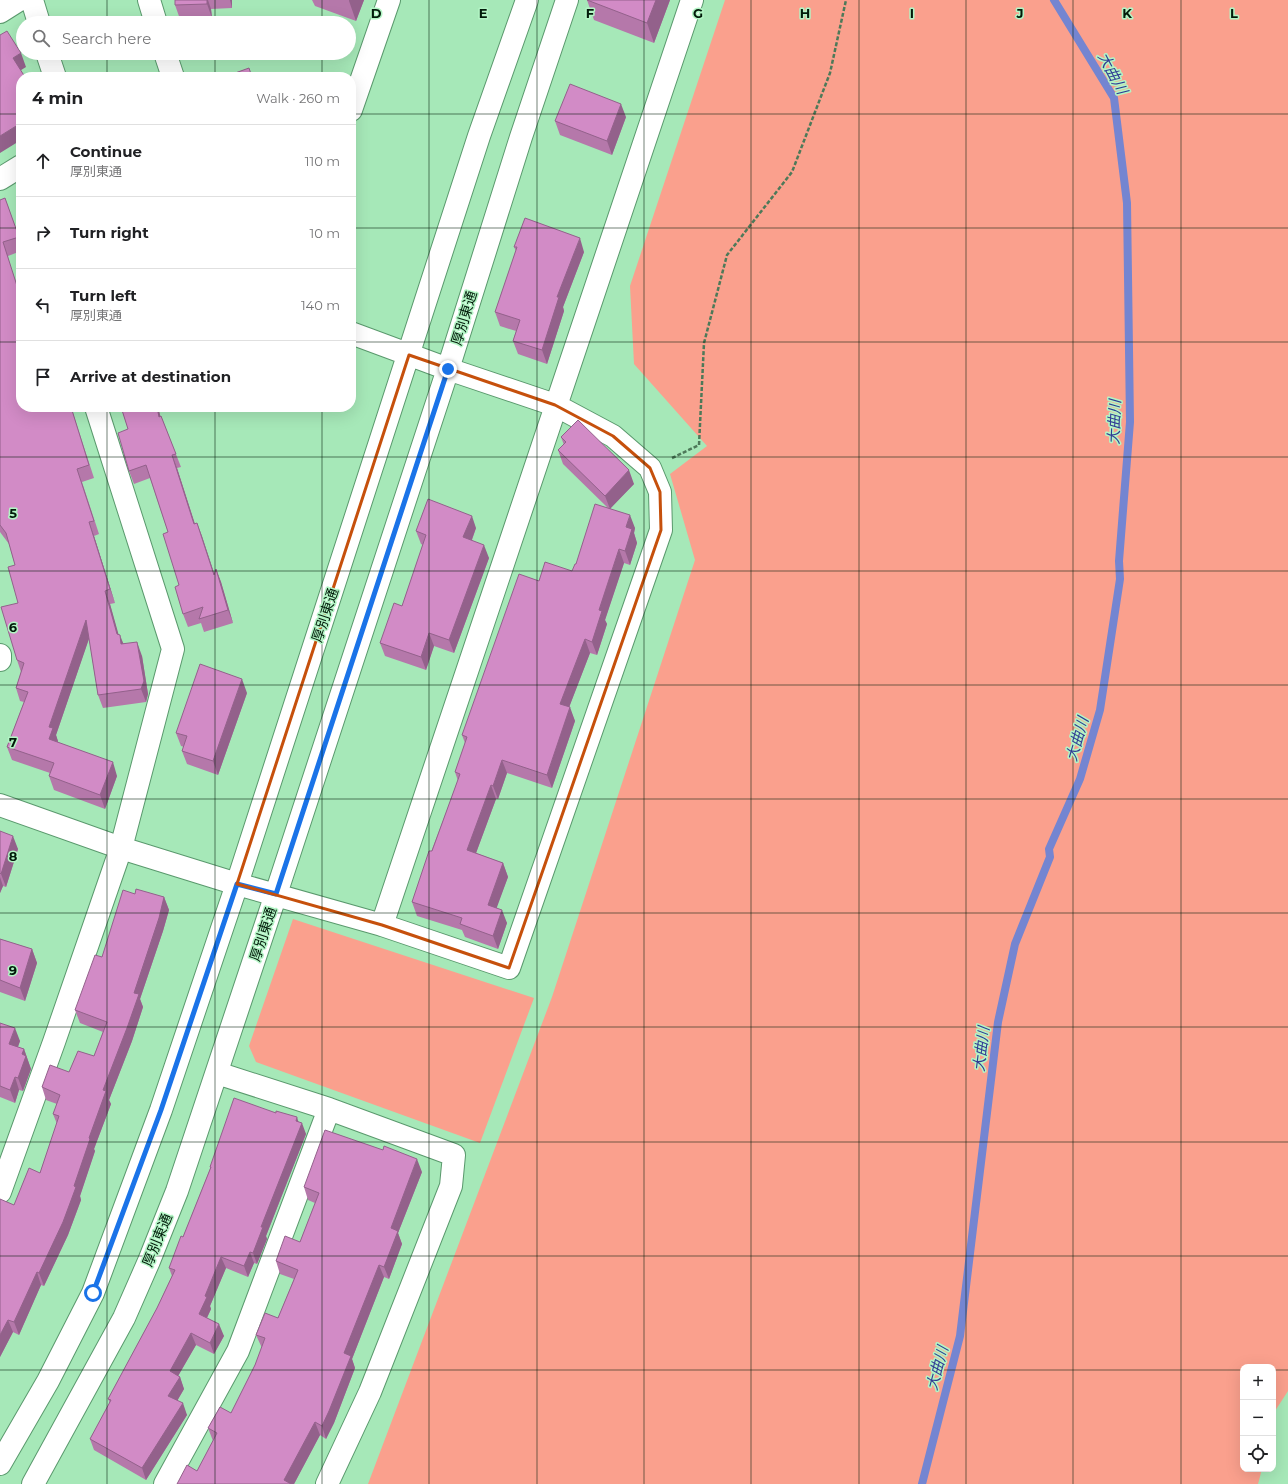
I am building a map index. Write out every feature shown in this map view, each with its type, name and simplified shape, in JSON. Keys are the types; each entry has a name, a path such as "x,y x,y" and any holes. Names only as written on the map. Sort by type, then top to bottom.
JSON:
{"street":[{"path":"0,12 19,0"},
{"path":"32,0 37,16"},
{"path":"149,0 154,16"},
{"path":"356,96 389,0"},
{"name":"厚別東通","path":"0,1464 48,1380 93,1293 161,1110 237,884 479,136 527,0"},
{"name":"厚別東通","path":"34,1484 124,1318 177,1191 448,369 521,138 567,0"},
{"path":"382,925 555,405 692,0"},
{"path":"50,60 53,72"},
{"path":"167,60 171,72"},
{"path":"0,179 16,171"},
{"path":"0,805 121,848 237,884 382,925 509,968 661,530 660,492 650,468 613,436 555,405 448,369 356,335"},
{"path":"0,1192 121,848 173,649 98,412"},
{"path":"216,1073 329,1109 454,1155 451,1186 370,1392 327,1484"},
{"path":"165,1484 238,1351 329,1109"}],"path":[{"path":"650,468 699,444 704,343 727,255 792,172 830,72 846,0"}],"highlighted area":[{"path":"409,355 555,405 613,436 650,468 660,492 661,530 509,968 382,925 237,884"}],"shaded area":[{"path":"725,0 1288,0 1288,1391 1276,1409 1276,1364 1240,1364 1240,1472 1261,1472 1258,1484 368,1484 552,997 695,560 670,474 707,446 634,364 630,286"},
{"path":"293,919 534,998 480,1143 256,1062 249,1046"}],"building":[{"path":"175,0 207,0 207,4 175,5"},
{"path":"587,0 656,0 647,23"},
{"path":"7,31 16,45 16,56 13,58 22,72 16,72 16,126 0,136 0,35"},
{"path":"249,68 250,72 238,72"},
{"path":"570,84 621,104 607,141 555,121"},
{"path":"5,198 16,229 16,238 3,242 16,283 16,412 73,412 89,465 77,469 94,521 89,522 110,589 105,591 117,634 120,635 121,644 137,642 144,681 141,689 98,695 86,620 49,727 53,728 49,739 113,762 100,795 49,776 54,763 7,747 28,692 16,688 24,663 17,660 1,607 18,603 8,567 15,565 6,533 0,525 0,200"},
{"path":"525,218 580,238 557,297 559,297 542,350 513,341 520,320 495,312 517,247 514,247"},
{"path":"123,412 158,412 159,417 161,416 176,454 172,455 194,524 197,523 214,575 216,569 228,610 199,619 203,607 183,614 175,587 179,585 163,534 168,532 146,465 129,471 118,433 128,429"},
{"path":"578,420 629,470 605,496 558,450 566,442 561,437"},
{"path":"428,499 472,516 463,537 484,545 449,640 429,633 421,657 380,643 394,603 402,606 426,535 416,531"},
{"path":"595,504 630,515 626,527 632,529 625,551 619,549 599,610 602,611 592,642 585,639 560,704 570,707 547,775 502,760 467,850 503,863 488,905 502,910 493,936 460,924 462,918 412,902 429,851 432,851 460,774 455,772 467,737 462,735 519,574 539,581 545,562 572,571 576,564"},
{"path":"200,664 242,679 213,761 182,751 187,736 176,733"},
{"path":"0,831 13,836 1,874 0,873"},
{"path":"136,889 164,897 159,918 134,993 139,994 103,1090 106,1091 89,1138 90,1139 74,1186 76,1187 63,1222 39,1273 37,1272 14,1322 8,1320 0,1335 0,1199 14,1205 29,1168 40,1173 59,1116 53,1114 60,1095 42,1087 50,1065 69,1072 78,1051 94,1056 107,1022 75,1010 95,955 102,957 123,890 135,894"},
{"path":"0,939 32,949 20,988 0,980"},
{"path":"0,1023 15,1028 9,1044 24,1049 22,1054 26,1056 18,1078 15,1077 10,1090 0,1086"},
{"path":"234,1098 276,1113 276,1111 297,1117 296,1121 302,1123 261,1227 263,1227 253,1253 250,1252 244,1266 221,1257 205,1296 207,1297 199,1314 219,1324 210,1343 191,1333 170,1371 180,1377 168,1396 183,1403 142,1468 90,1439 111,1400 108,1399 157,1308 175,1270 169,1268 181,1236 183,1237 211,1167"},
{"path":"325,1130 383,1150 384,1146 417,1159 391,1228 398,1231 384,1267 379,1265 344,1353 351,1356 329,1411 322,1426 315,1422 284,1480 291,1484 177,1484 187,1465 197,1471 217,1433 208,1428 220,1407 231,1413 255,1365 265,1338 256,1335 265,1313 278,1318 298,1270 276,1261 285,1236 300,1242 319,1193 304,1187"}],"waterway":[{"name":"大曲川","path":"922,1484 960,1336 998,1022 1015,944 1050,857 1049,849 1080,779 1100,710 1120,579 1119,561 1130,422 1127,203 1114,98 1054,0"}],"route":[{"path":"93,1293 161,1110 237,884 276,894 448,369"}]}
